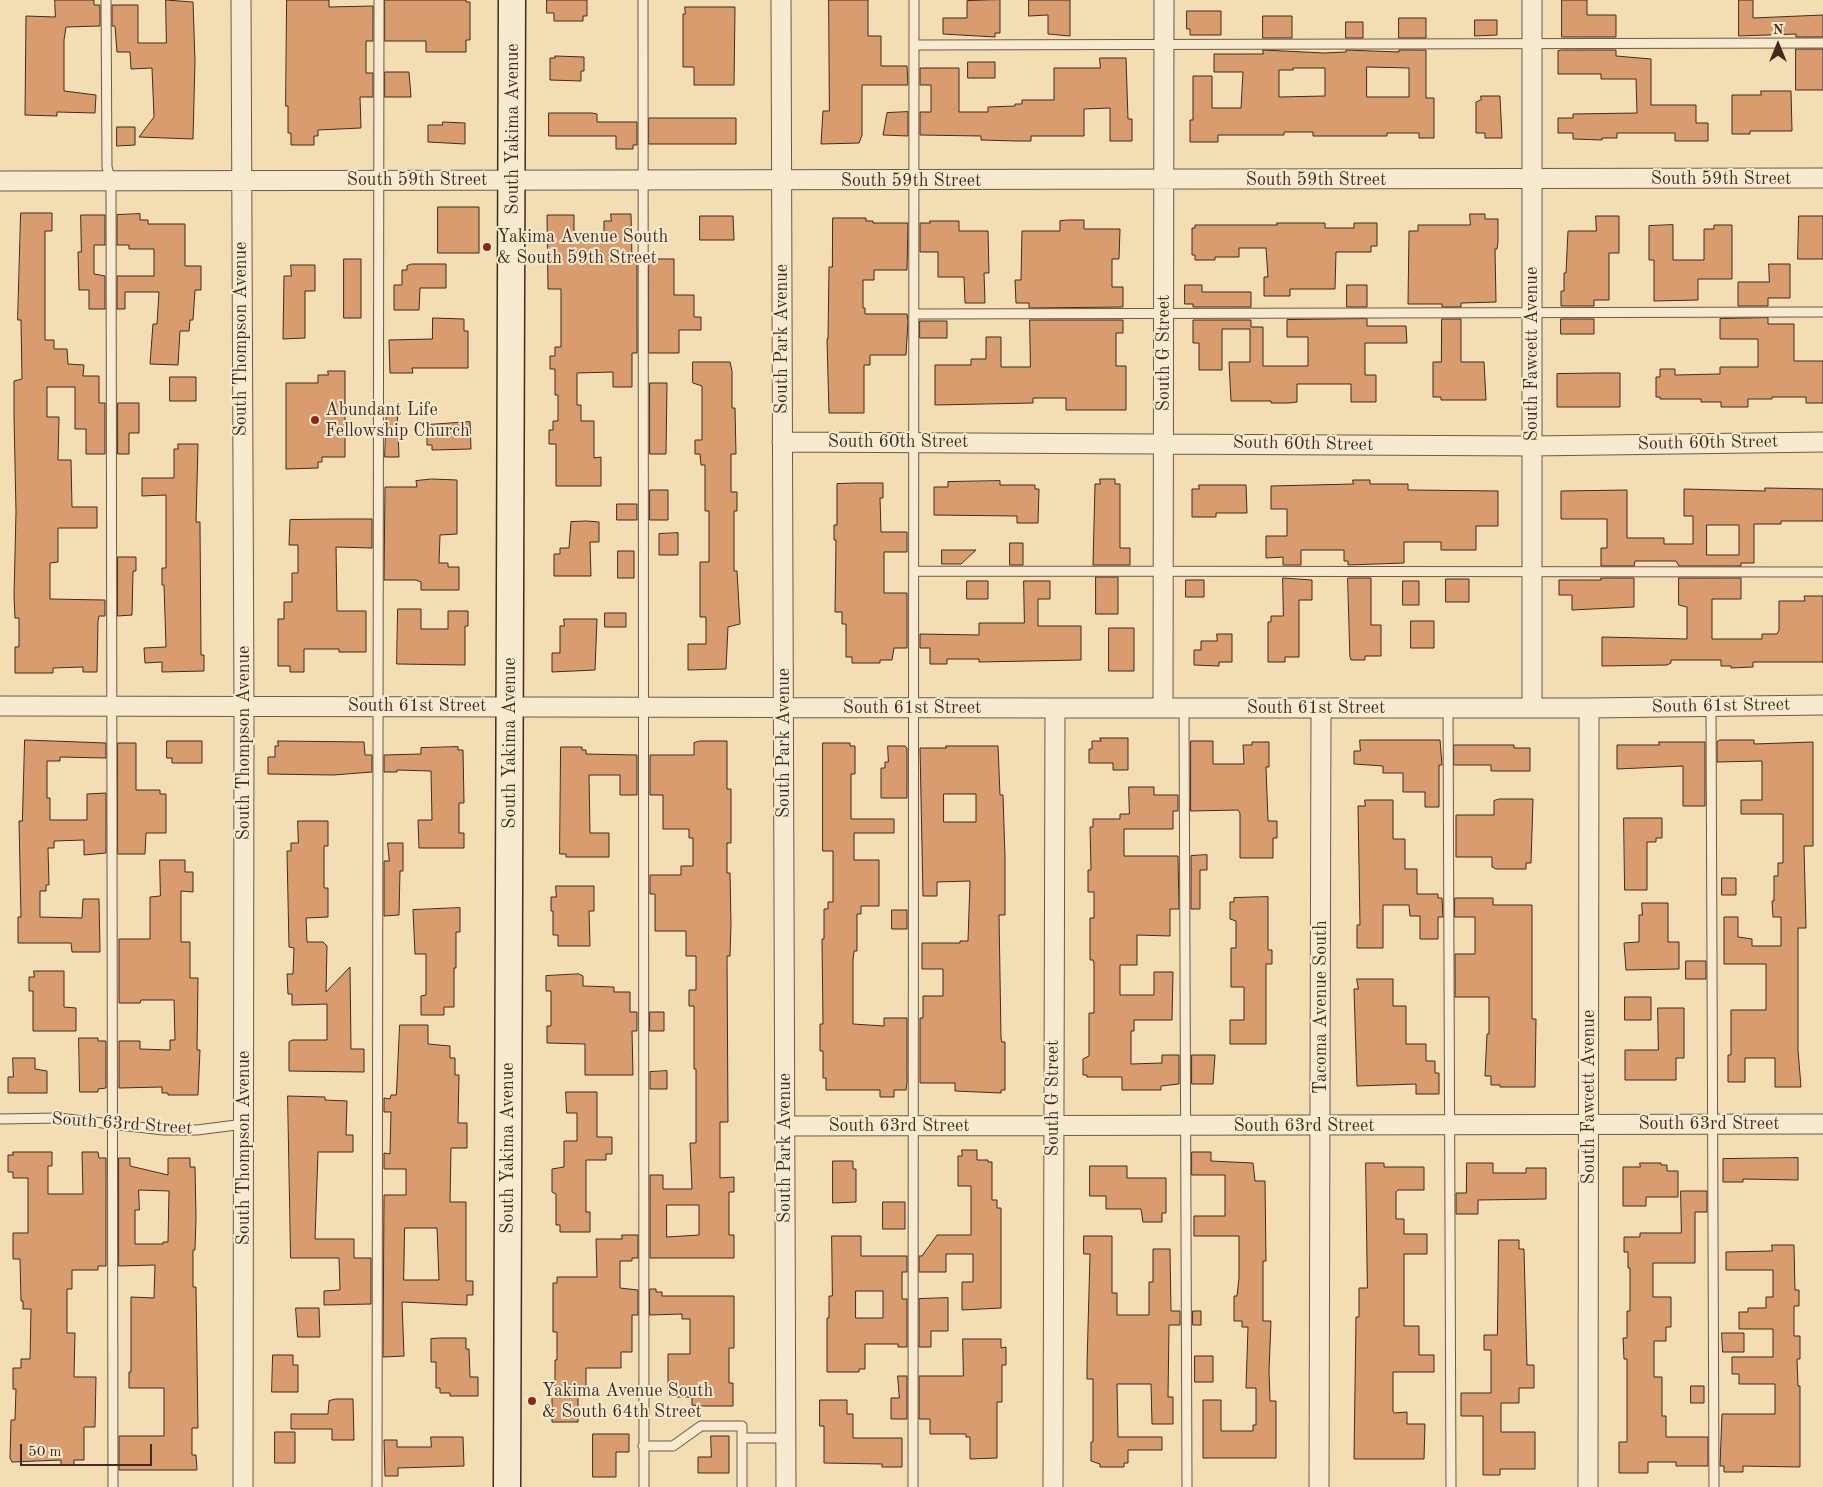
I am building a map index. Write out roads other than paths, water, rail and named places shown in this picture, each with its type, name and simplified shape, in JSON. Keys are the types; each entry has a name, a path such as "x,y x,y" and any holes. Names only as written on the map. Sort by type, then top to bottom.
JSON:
{"main road":[{"name":"South Yakima Avenue","path":"507,1487 513,180 512,0"}],"street":[{"name":"South Thompson Avenue","path":"241,0 240,181 244,706 244,1487"},
{"name":"South Park Avenue","path":"781,0 786,1487"},
{"name":"South G Street","path":"1163,707 1164,0"},
{"name":"South Fawcett Avenue","path":"1532,0 1532,707"},
{"name":"South 59th Street","path":"0,181 513,180 781,182 1823,178"},
{"name":"South 60th Street","path":"782,442 1164,442 1532,446 1823,442"},
{"name":"South 61st Street","path":"0,706 1589,708 1823,705"},
{"name":"South G Street","path":"1053,1487 1055,708"},
{"name":"Tacoma Avenue South","path":"1319,1487 1321,708"},
{"name":"South Fawcett Avenue","path":"1588,1487 1589,708"},
{"name":"South 63rd Street","path":"785,1126 1053,1127 1823,1124"}],"lane":[{"path":"106,0 107,167 110,182 113,1487"},
{"path":"377,1487 379,0"},
{"path":"643,0 644,1487"},
{"path":"913,1487 914,0"},
{"path":"914,45 1823,43"},
{"path":"914,314 1823,312"},
{"path":"914,571 1823,572"},
{"path":"1710,706 1714,1487"},
{"path":"1184,707 1187,1487"},
{"path":"1448,707 1451,1487"},
{"name":"South 63rd Street","path":"0,1119 58,1118 112,1126 183,1131 244,1124"},
{"path":"644,1446 673,1446 701,1426 742,1426 742,1487"},
{"path":"742,1438 786,1438"}],"place":[{"name":"Yakima Avenue South & South 59th Street","path":"487,247"},
{"name":"Abundant Life Fellowship Church","path":"315,420"},
{"name":"Yakima Avenue South & South 64th Street","path":"532,1401"}]}
